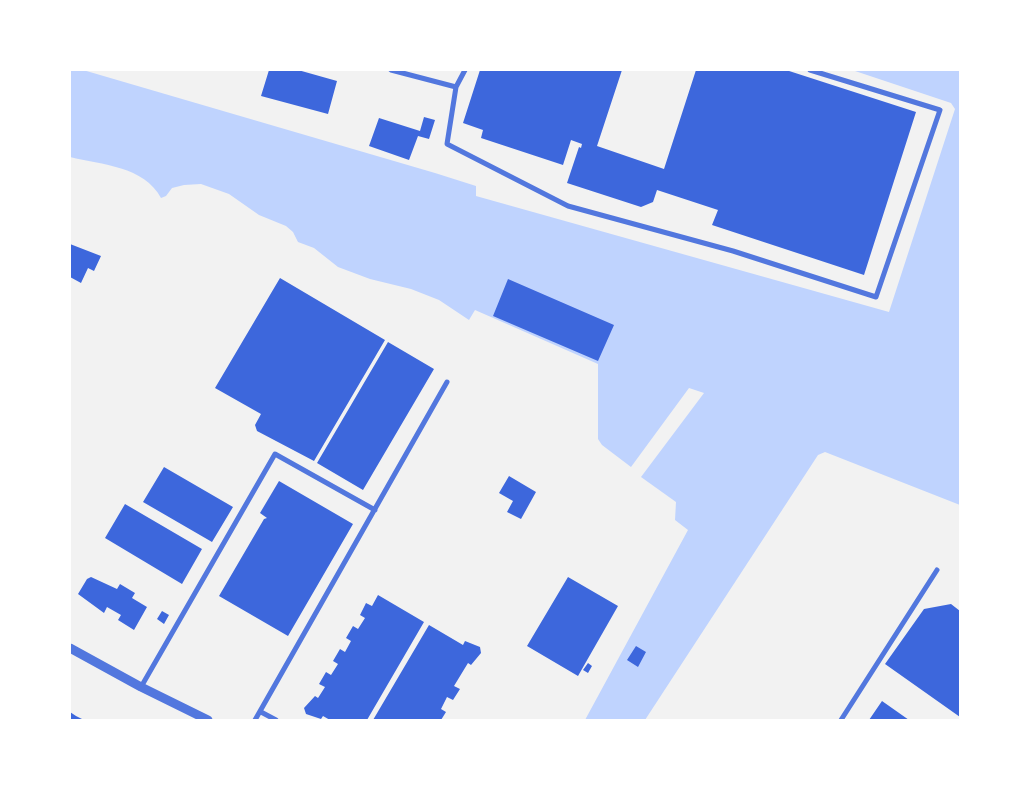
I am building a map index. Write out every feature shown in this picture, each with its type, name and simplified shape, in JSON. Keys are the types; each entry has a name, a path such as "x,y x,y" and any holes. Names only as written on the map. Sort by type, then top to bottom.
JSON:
{"street":[{"path":"390,70 456,87"},
{"path":"465,70 456,87 447,144 568,206 733,251 876,297 940,110 810,70"},
{"path":"255,720 447,382"},
{"path":"141,687 275,454 375,510"},
{"path":"841,720 937,570"},
{"path":"70,648 141,687 208,720"},
{"path":"261,712 276,720"}],"water":[{"path":"70,70 83,70 435,173 476,186 476,196 889,312 955,109 951,103 852,70 960,70 960,505 825,452 818,455 645,720 585,720 688,530 675,520 676,502 641,477 704,393 689,388 631,467 602,445 598,439 598,364 475,310 469,320 439,300 411,289 370,279 338,267 314,248 298,242 293,232 286,226 259,215 229,194 201,184 184,185 172,188 166,196 161,198 154,187 133,173 121,168 70,157"}],"building":[{"path":"269,70 298,70 337,81 328,114 261,96"},
{"path":"480,70 622,70 597,146 664,169 696,70 786,70 916,112 864,275 712,225 718,210 657,190 653,202 641,207 567,183 579,147 581,148 582,144 571,140 563,165 481,138 483,130 463,123"},
{"path":"424,117 435,120 429,139 418,136 409,160 369,146 379,118 420,131"},
{"path":"70,244 101,256 94,271 88,268 81,283 70,277"},
{"path":"280,278 385,340 314,461 257,431 255,425 261,414 215,388"},
{"path":"508,279 614,325 598,361 493,316"},
{"path":"388,342 434,369 363,490 317,463"},
{"path":"164,467 233,507 212,542 143,502"},
{"path":"509,476 536,492 521,519 507,512 513,501 499,493"},
{"path":"279,481 353,524 288,636 219,596 264,519 267,518 260,513"},
{"path":"125,504 202,549 182,584 105,538"},
{"path":"91,577 117,589 120,584 135,593 132,598 147,607 134,630 118,620 121,615 107,607 104,613 78,594 87,579"},
{"path":"568,577 618,606 578,676 527,646"},
{"path":"378,595 424,622 367,720 330,720 323,716 321,719 306,714 304,708 315,696 318,698 325,687 319,684 326,672 331,675 338,664 333,661 340,649 345,652 351,641 346,638 353,626 358,629 365,618 360,615 366,603 372,606"},
{"path":"951,604 960,611 960,717 885,664 924,609"},
{"path":"162,611 169,615 164,624 157,619"},
{"path":"429,625 463,645 465,641 480,647 481,653 471,665 468,663 454,686 460,689 453,700 447,697 441,709 446,712 441,720 373,720"},
{"path":"636,646 646,652 638,667 627,660"},
{"path":"588,663 592,666 588,673 583,670"},
{"path":"882,701 909,720 869,720"},
{"path":"70,712 76,716 84,720 70,720"}]}
